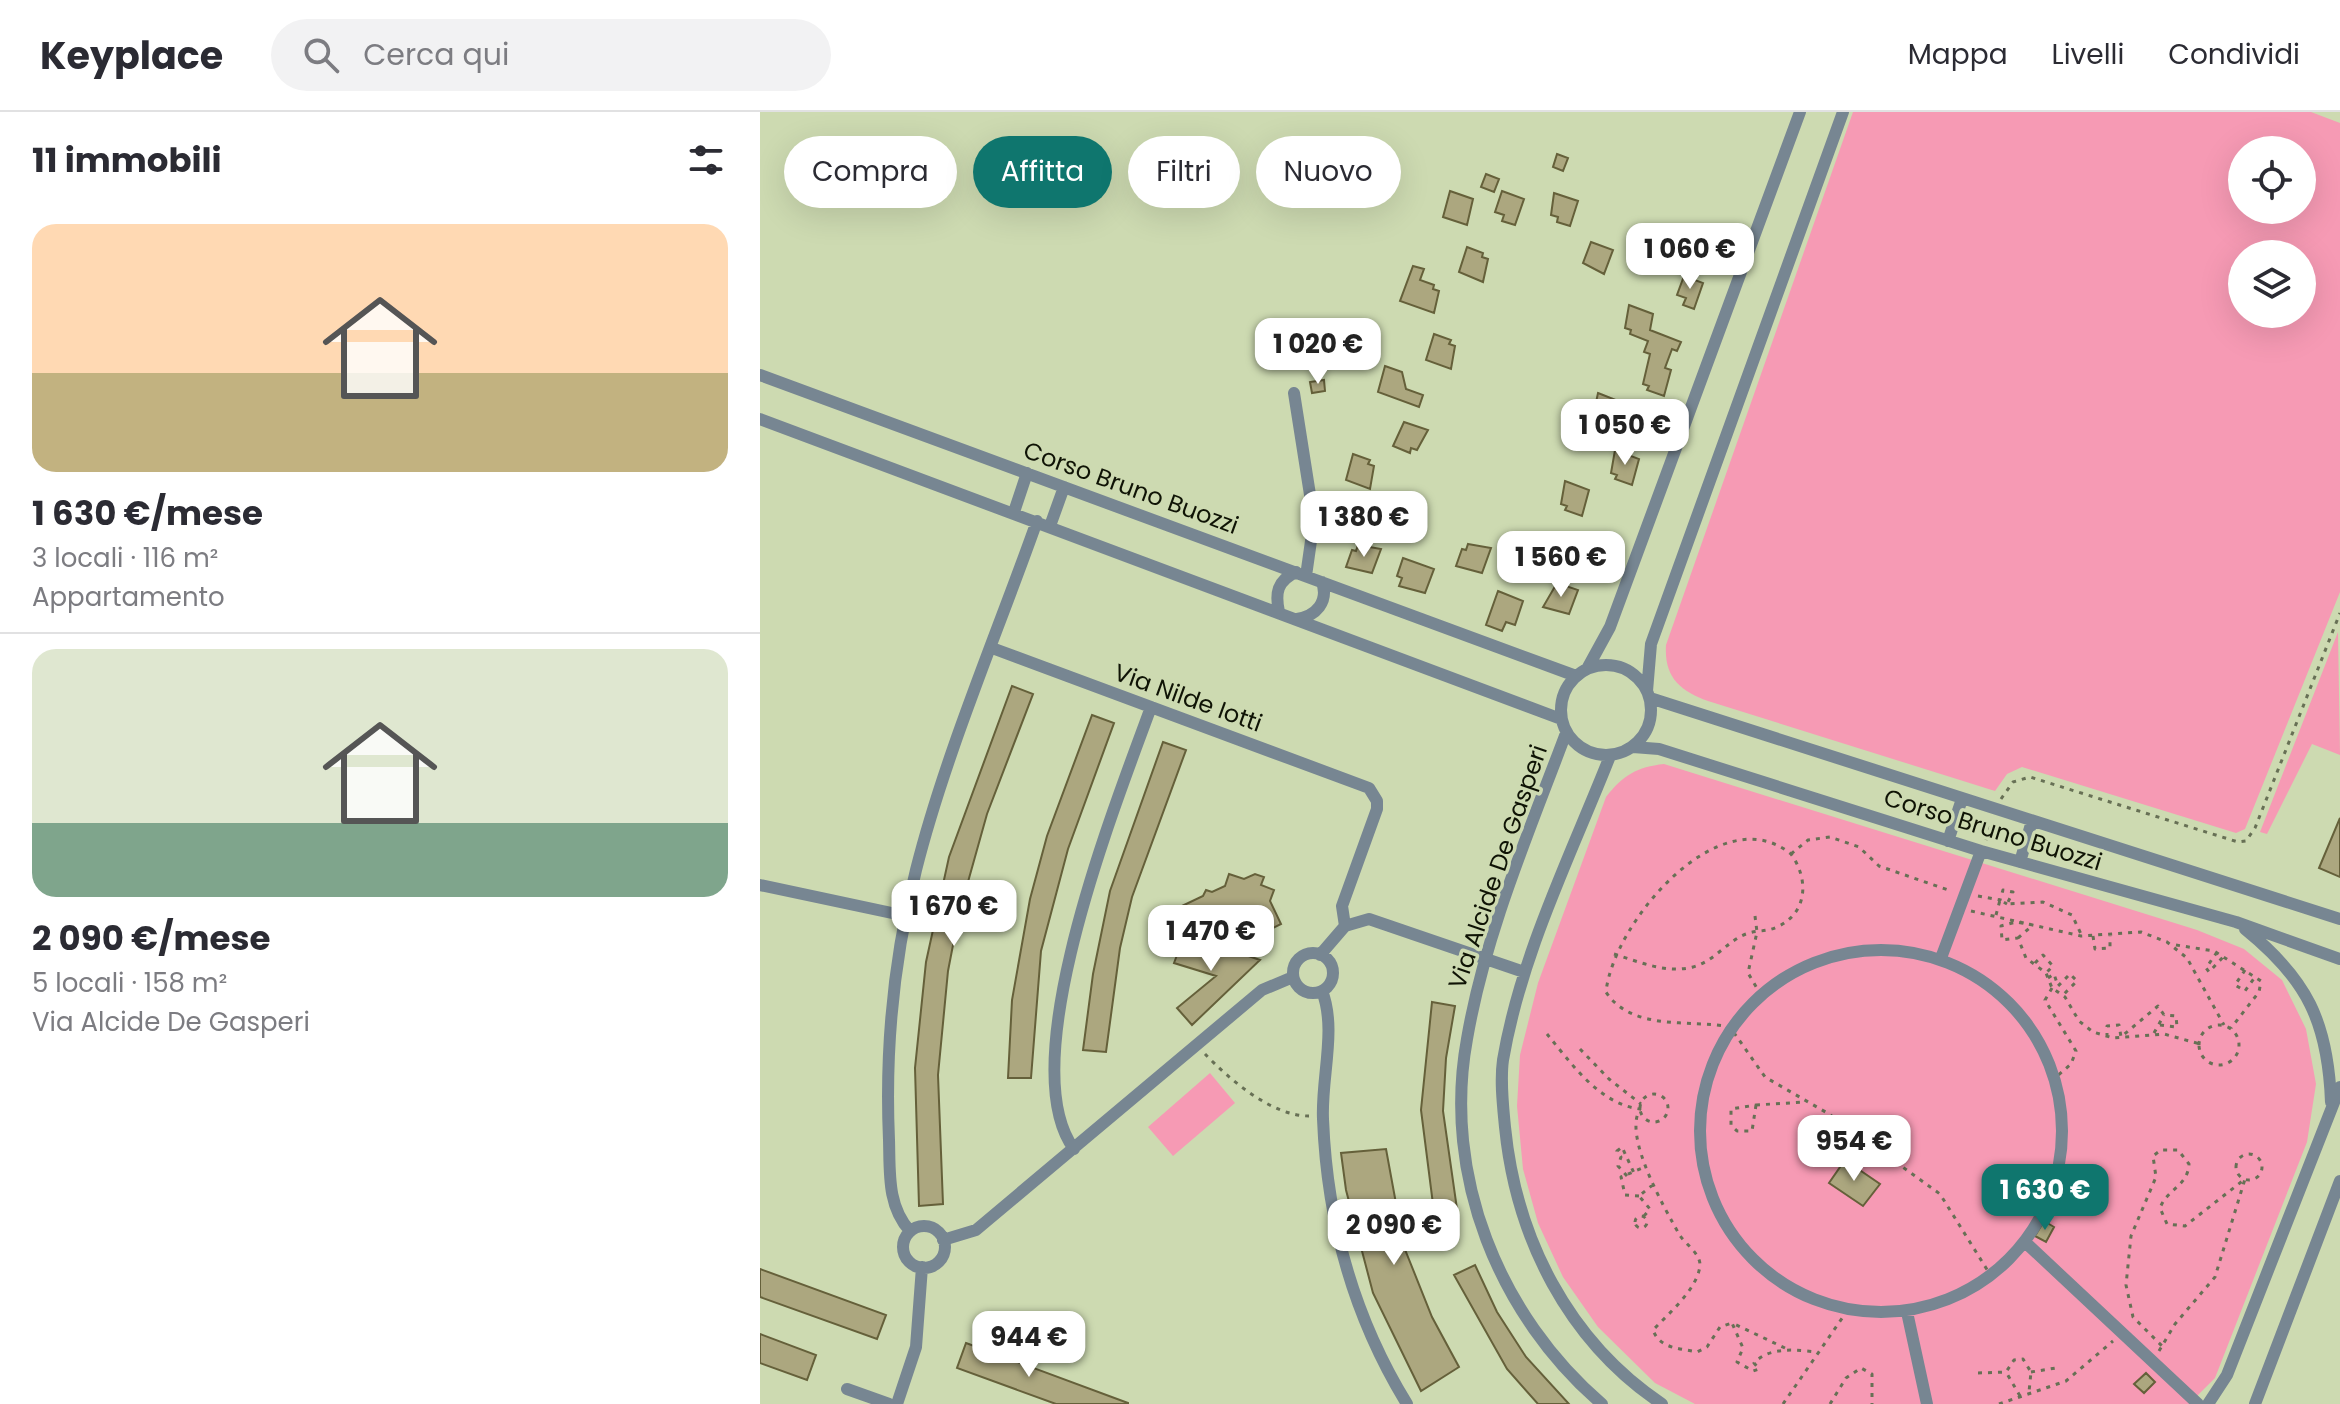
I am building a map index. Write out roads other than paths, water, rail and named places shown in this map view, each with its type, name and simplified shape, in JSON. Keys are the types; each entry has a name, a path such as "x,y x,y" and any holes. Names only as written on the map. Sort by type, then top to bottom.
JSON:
{"street":[{"path":"1800,112 1610,627 1561,703 1561,719 1566,733 1585,750 1610,756 1633,747 1649,725 1651,644 1843,112"},
{"name":"Corso Bruno Buozzi","path":"760,375 1322,582 1581,672"},
{"path":"1279,612 1276,596 1280,584 1301,574 1314,520 1294,393"},
{"path":"760,419 1561,719"},
{"path":"1014,512 1027,473"},
{"path":"910,1231 898,1217 892,1198 888,1120 890,1036 906,916 928,830 992,648 1044,523 1064,487"},
{"path":"1297,619 1311,617 1318,611 1325,589 1322,582"},
{"name":"Via Nilde Iotti","path":"992,648 1369,788 1377,801 1377,809 1342,906 1345,926"},
{"path":"1581,672 1600,665 1628,670 1649,694"},
{"name":"Corso Bruno Buozzi","path":"1649,694 1962,799 2340,919"},
{"path":"1074,1149 1059,1124 1055,1099 1065,987 1078,923 1099,851 1151,707"},
{"name":"Via Alcide De Gasperi","path":"1566,733 1486,959 1466,1041 1462,1128 1476,1210 1508,1291 1555,1359 1602,1404"},
{"name":"Corso Bruno Buozzi","path":"1633,747 1659,749 1981,851 2236,922 2340,959"},
{"path":"1610,756 1524,972 1502,1064 1507,1152 1529,1237 1563,1305 1618,1369 1662,1404"},
{"path":"1948,841 1962,799"},
{"path":"2020,862 2032,821"},
{"path":"1941,958 1981,851"},
{"path":"760,885 906,916"},
{"path":"1320,955 1332,970 1330,983 1322,991 1301,990 1293,977 1294,967 1302,957 1320,955 1345,926 1369,919 1381,920 1524,972"},
{"path":"2236,922 2284,962 2304,990 2319,1022 2328,1062 2331,1108"},
{"path":"1890,948 1941,958 1991,985 2031,1027 2055,1078 2063,1135 2052,1191 2025,1242 1991,1276 1951,1299 1907,1312 1847,1311 1790,1290 1744,1252 1712,1201 1699,1142 1705,1082 1730,1027 1761,995 1790,972 1838,953 1890,948"},
{"path":"943,1240 976,1230 1262,990 1293,977"},
{"path":"1322,991 1327,1014 1323,1116 1328,1195 1336,1240 1350,1285 1385,1368 1407,1404"},
{"path":"2208,1404 2227,1375 2340,1087"},
{"path":"2255,1404 2340,1181"},
{"path":"926,1226 937,1231 943,1240 944,1252 938,1262 922,1267 911,1263 904,1253 904,1241 910,1231 926,1226"},
{"path":"2025,1242 2198,1404"},
{"path":"897,1404 916,1347 922,1267"},
{"path":"1907,1312 1927,1404"},
{"path":"847,1389 889,1404"}]}
